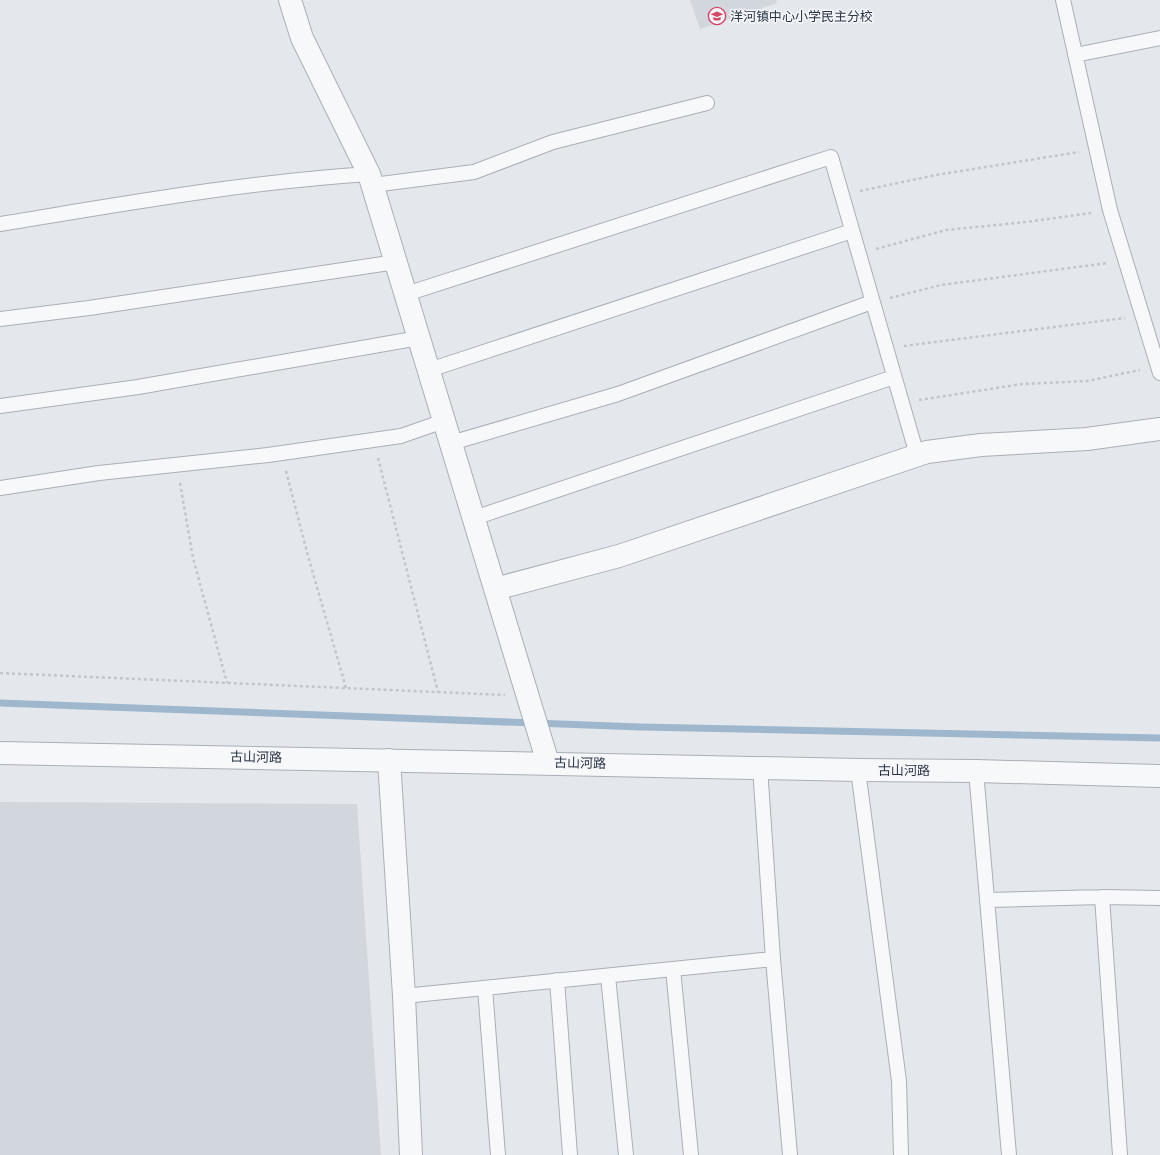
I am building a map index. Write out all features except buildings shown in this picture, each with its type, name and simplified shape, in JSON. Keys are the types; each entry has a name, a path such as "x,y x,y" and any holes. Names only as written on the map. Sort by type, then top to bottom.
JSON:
{"street":[{"path":"290,0 302,38 371,179 548,763"},
{"path":"495,589 619,556 927,452 981,445 1087,439 1160,429"},
{"name":"古山河路","path":"0,753 858,770 976,770 1160,776"},
{"path":"389,760 404,996 411,1155"}],"lane":[{"path":"1063,0 1110,210 1159,370"},
{"path":"1075,55 1160,38"},
{"path":"0,224 175,196 311,178 371,179 474,172 553,142 707,103"},
{"path":"406,294 831,157 916,455"},
{"path":"429,370 852,231"},
{"path":"0,319 97,307 396,262"},
{"path":"451,443 618,394 872,302"},
{"path":"0,406 138,387 419,338"},
{"path":"474,518 894,377"},
{"path":"0,488 99,473 282,453 401,436 444,421"},
{"path":"760,767 772,959 790,1155"},
{"path":"858,770 899,1081 901,1155"},
{"path":"976,770 1009,1155"},
{"path":"988,900 1102,897 1160,898"},
{"path":"1102,897 1120,1155"},
{"path":"404,996 772,959"},
{"path":"673,969 691,1155"},
{"path":"608,976 626,1155"},
{"path":"557,980 570,1155"},
{"path":"485,988 498,1155"}],"path":[{"path":"842,195 936,175 1096,149"},
{"path":"858,254 946,230 1026,222 1110,210"},
{"path":"872,302 941,285 1125,260"},
{"path":"886,349 1142,315"},
{"path":"901,402 1022,384 1087,381 1159,370"},
{"path":"373,440 438,692"},
{"path":"282,453 308,556 346,688"},
{"path":"176,465 193,558 227,683"},
{"path":"0,673 438,692 533,715"}],"shaded area":[{"name":"洋河镇中心小学民主分校","path":"690,0 776,0 777,3 700,29"},
{"path":"0,802 357,804 381,1155 0,1155"}],"waterway":[{"path":"0,703 640,727 1160,738"}],"place":[{"name":"洋河镇中心小学民主分校","path":"717,16"}]}
